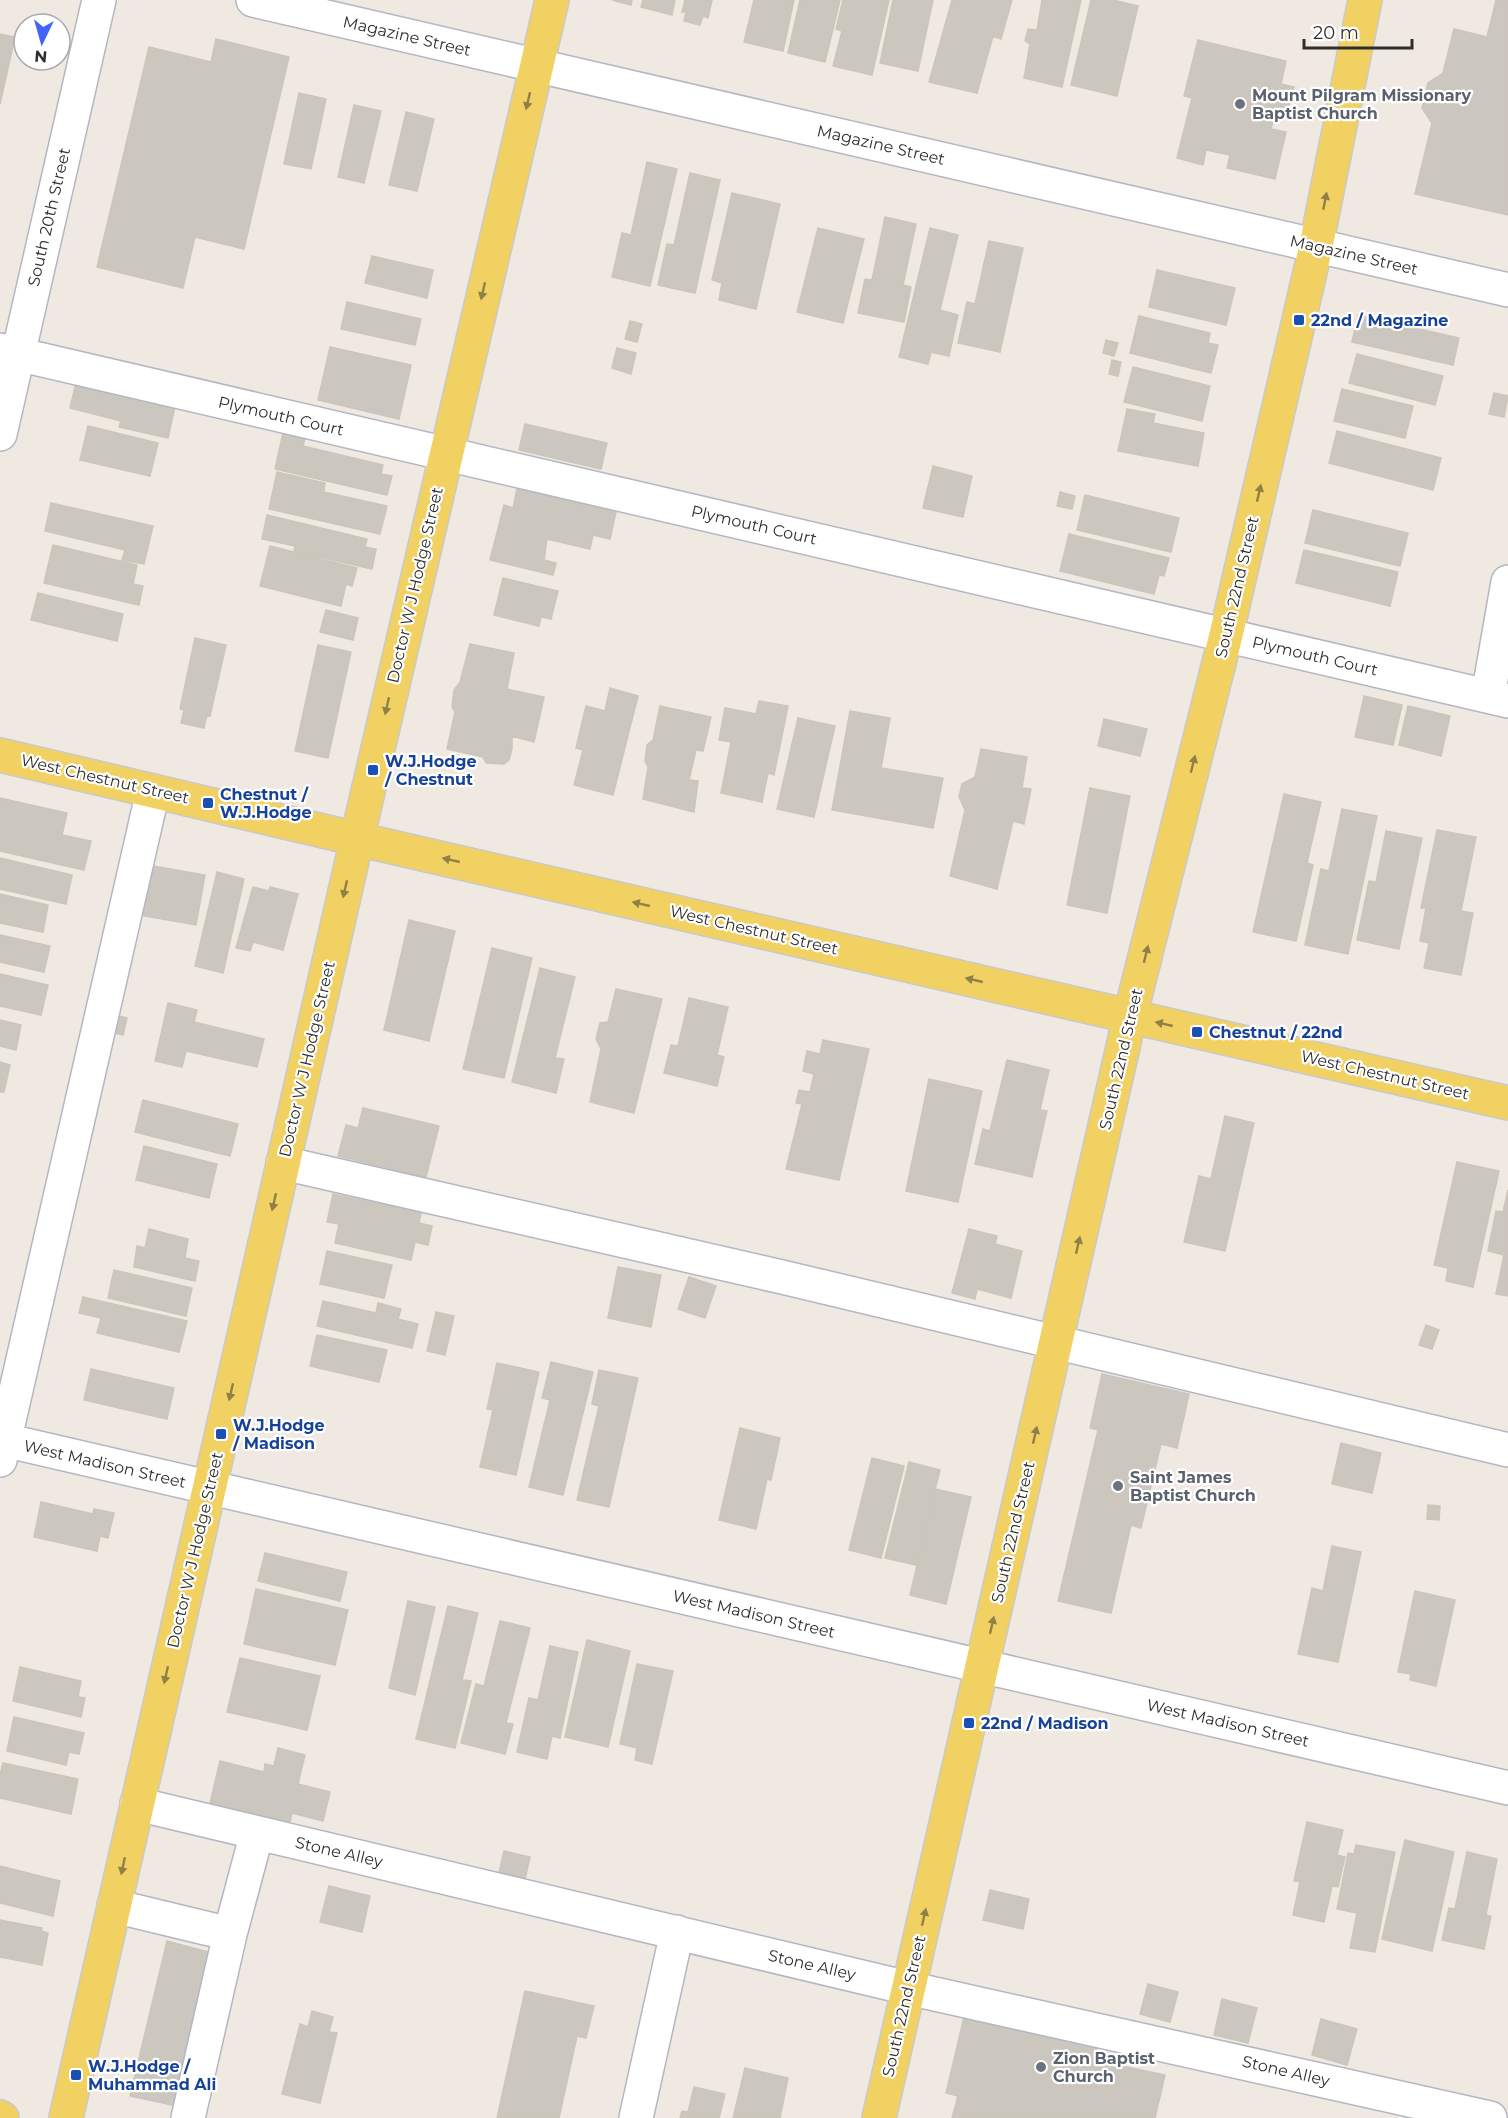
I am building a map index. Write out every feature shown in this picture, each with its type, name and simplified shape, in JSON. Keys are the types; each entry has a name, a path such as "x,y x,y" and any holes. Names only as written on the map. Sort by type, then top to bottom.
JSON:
{"main road":[{"name":"Doctor W J Hodge Street","path":"66,2118 357,839 552,0"},
{"name":"South 22nd Street","path":"879,2118 1130,1016 1226,635 1316,246 1365,0"},
{"name":"West Chestnut Street","path":"0,755 357,839 1508,1102"}],"street":[{"name":"South 20th Street","path":"0,434 9,352 99,0"},
{"name":"Magazine Street","path":"253,0 1508,290"},
{"name":"Plymouth Court","path":"9,352 1498,698"},
{"path":"1498,698 1508,582"},
{"path":"1,1447 153,791"},
{"path":"283,1163 782,1277 1508,1450"},
{"name":"West Madison Street","path":"1,1447 209,1488 1508,1788"},
{"name":"Stone Alley","path":"137,1804 908,1988 1490,2118"},
{"path":"188,2118 230,1934 257,1833"},
{"path":"114,1906 230,1934"},
{"path":"636,2118 677,1932"}],"building":[{"path":"612,0 632,0 631,5"},
{"path":"643,0 675,0 672,15 641,7"},
{"path":"685,0 712,0 708,18 703,16 700,25 684,21 686,12 682,12"},
{"path":"754,0 794,0 783,51 744,42"},
{"path":"800,0 840,0 825,62 788,53"},
{"path":"843,0 889,0 872,75 833,66 842,31 836,29"},
{"path":"893,0 933,0 918,71 880,63"},
{"path":"952,0 1012,0 1001,39 993,36 977,93 929,82"},
{"path":"1042,0 1081,0 1062,87 1024,78 1030,44 1025,41 1028,29 1037,30"},
{"path":"1091,0 1113,0 1138,6 1117,96 1071,85"},
{"path":"1496,0 1508,0 1508,215 1415,194 1432,123 1422,108 1428,83 1443,73 1454,29 1487,37"},
{"path":"0,34 12,36 12,50 0,104"},
{"path":"216,39 289,57 244,249 195,237 183,288 97,267 149,47 211,62"},
{"name":"Mount Pilgram Missionary Baptist Church","path":"1198,40 1286,61 1281,84 1294,87 1287,113 1276,110 1271,129 1286,132 1275,179 1227,168 1230,155 1206,150 1203,165 1177,158 1192,98 1184,96"},
{"path":"299,93 326,99 311,169 284,164"},
{"path":"354,105 381,111 364,183 338,177"},
{"path":"406,112 434,119 417,191 389,185"},
{"path":"647,162 677,169 650,286 612,277 622,233 631,235"},
{"path":"690,173 720,180 695,293 658,285 667,244 674,245"},
{"path":"732,193 780,204 756,309 719,300 722,283 712,280"},
{"path":"885,217 916,224 903,285 911,287 904,322 858,313 865,279 872,280"},
{"path":"818,228 864,239 843,323 797,312"},
{"path":"930,228 958,235 940,310 958,315 949,356 931,352 928,364 899,357"},
{"path":"989,241 1023,248 1000,352 958,343 967,302 975,304"},
{"path":"372,256 433,270 427,298 365,283"},
{"path":"1157,270 1235,288 1226,325 1149,307"},
{"path":"347,302 421,319 415,345 341,329"},
{"path":"1358,315 1459,338 1453,365 1352,342"},
{"path":"1139,316 1210,333 1208,343 1218,345 1211,373 1130,353"},
{"path":"630,321 642,324 637,342 625,339"},
{"path":"1106,340 1118,343 1114,356 1103,353"},
{"path":"330,347 411,365 399,419 318,400"},
{"path":"617,348 636,353 631,374 612,368"},
{"path":"1357,354 1443,376 1435,405 1349,383"},
{"path":"1112,360 1121,362 1118,376 1109,374"},
{"path":"1133,367 1210,386 1202,421 1124,402"},
{"path":"77,379 176,402 168,438 119,427 121,421 70,408"},
{"path":"1342,389 1413,406 1405,438 1334,421"},
{"path":"1494,393 1508,396 1504,417 1489,414"},
{"path":"1127,409 1155,414 1153,423 1204,433 1198,466 1118,451"},
{"path":"525,424 607,443 601,469 519,450"},
{"path":"88,426 158,443 150,476 80,460"},
{"path":"1337,431 1441,458 1433,490 1329,463"},
{"path":"283,433 305,438 303,446 383,465 381,474 392,476 387,495 275,469"},
{"path":"933,466 972,476 963,517 923,508"},
{"path":"277,472 325,483 324,492 387,506 380,534 269,509"},
{"path":"517,489 616,512 610,539 593,535 590,549 547,539 544,560 556,563 553,575 490,560 504,505 513,508"},
{"path":"1060,492 1075,496 1072,509 1057,506"},
{"path":"1085,495 1179,518 1171,552 1077,530"},
{"path":"51,503 153,526 144,564 122,560 125,550 45,531"},
{"path":"1313,510 1408,533 1400,566 1305,543"},
{"path":"267,515 367,539 365,547 376,549 372,569 294,551 295,546 262,539"},
{"path":"1069,534 1169,558 1164,576 1159,575 1154,594 1060,571"},
{"path":"53,545 137,565 133,584 143,586 139,605 44,583"},
{"path":"270,546 357,568 352,586 346,584 341,606 260,586"},
{"path":"1304,550 1398,572 1390,606 1296,583"},
{"path":"503,578 558,591 551,619 541,617 539,626 494,615"},
{"path":"38,593 123,614 117,641 31,620"},
{"path":"326,610 358,618 353,640 320,632"},
{"path":"195,638 226,645 210,716 207,715 204,728 181,723 184,710 180,709"},
{"path":"470,644 514,653 507,689 544,697 534,742 512,736 509,760 504,764 486,763 483,757 447,749 455,712 452,707 454,690 460,682"},
{"path":"318,645 351,652 328,758 295,751"},
{"path":"610,688 638,696 613,795 574,785 583,750 576,748 586,706 605,711"},
{"path":"1364,696 1402,705 1393,745 1355,737"},
{"path":"759,701 788,706 774,775 768,773 762,802 721,793 731,742 719,740 725,708 756,714"},
{"path":"660,706 711,717 703,751 696,750 689,780 698,781 694,812 643,799 648,767 645,761 647,745 653,740"},
{"path":"1408,706 1450,716 1441,756 1399,745"},
{"path":"850,711 890,718 881,768 943,778 933,828 832,810"},
{"path":"798,718 835,726 814,817 777,809"},
{"path":"1104,719 1147,729 1140,756 1098,746"},
{"path":"981,749 1027,757 1022,788 1031,789 1024,824 1013,821 997,889 950,876 965,810 959,797 962,784 975,777"},
{"path":"1090,788 1130,796 1107,913 1067,905"},
{"path":"1284,794 1321,802 1307,863 1313,865 1296,941 1253,932"},
{"path":"0,798 67,813 62,835 91,841 84,870 0,851"},
{"path":"1342,809 1377,816 1348,954 1305,945 1321,869 1329,871"},
{"path":"1437,830 1476,837 1461,911 1473,913 1461,975 1424,968 1429,943 1420,941 1426,908 1421,908"},
{"path":"1386,831 1422,838 1399,949 1357,940 1369,881 1376,882"},
{"path":"0,858 72,875 66,904 0,889"},
{"path":"142,864 205,875 196,925 133,914"},
{"path":"217,872 244,879 223,973 195,966"},
{"path":"253,887 269,891 270,887 298,894 283,950 253,942 250,951 236,948"},
{"path":"0,894 48,905 43,932 0,923"},
{"path":"409,920 455,931 429,1041 384,1030"},
{"path":"0,935 50,946 44,972 0,962"},
{"path":"492,948 532,958 504,1078 463,1069"},
{"path":"540,968 575,977 555,1058 564,1059 556,1093 512,1082"},
{"path":"0,974 48,985 41,1015 0,1006"},
{"path":"616,989 662,999 634,1113 590,1102 601,1049 596,1039 600,1023 608,1022"},
{"path":"689,998 728,1007 717,1055 724,1057 717,1086 664,1073 671,1045 678,1046"},
{"path":"168,1003 197,1010 194,1022 264,1039 257,1067 186,1051 182,1067 155,1061"},
{"path":"107,1013 127,1018 123,1035 103,1030"},
{"path":"0,1020 21,1025 16,1050 0,1046"},
{"path":"823,1040 869,1049 839,1180 786,1169 802,1104 796,1103 799,1090 810,1092 814,1074 803,1071 807,1051 820,1054"},
{"path":"1007,1060 1049,1070 1040,1110 1047,1111 1032,1177 975,1164 983,1129 990,1131"},
{"path":"0,1062 10,1065 4,1092 0,1092"},
{"path":"929,1079 982,1091 958,1202 906,1191"},
{"path":"143,1100 238,1124 230,1156 135,1132"},
{"path":"363,1108 439,1126 426,1177 338,1156 346,1125 358,1128"},
{"path":"1225,1116 1254,1123 1225,1251 1184,1242 1199,1176 1211,1179"},
{"path":"144,1146 217,1164 209,1198 136,1180"},
{"path":"1457,1162 1499,1171 1473,1287 1446,1281 1448,1268 1434,1265"},
{"path":"1508,1190 1508,1296 1496,1294 1504,1255 1488,1251 1496,1211 1503,1212"},
{"path":"333,1194 421,1213 419,1223 432,1226 428,1245 415,1242 411,1260 335,1243 339,1224 327,1222"},
{"path":"149,1229 188,1239 185,1258 199,1261 195,1281 134,1267 137,1246 145,1248"},
{"path":"969,1229 997,1236 995,1244 1022,1251 1011,1298 977,1289 975,1299 952,1293"},
{"path":"327,1251 392,1265 384,1298 320,1284"},
{"path":"618,1267 661,1275 651,1327 608,1318"},
{"path":"114,1270 192,1288 186,1316 108,1298"},
{"path":"689,1277 716,1286 705,1318 678,1309"},
{"path":"83,1297 187,1321 179,1352 97,1333 101,1318 79,1313"},
{"path":"323,1301 376,1313 378,1303 401,1309 398,1319 418,1324 412,1348 317,1326"},
{"path":"436,1312 454,1316 445,1355 427,1351"},
{"path":"1426,1325 1439,1330 1432,1349 1419,1345"},
{"path":"317,1335 387,1350 379,1382 310,1366"},
{"path":"551,1362 593,1372 563,1495 529,1487 550,1400 542,1398"},
{"path":"497,1363 539,1372 516,1475 480,1467 493,1410 487,1409"},
{"path":"91,1369 174,1388 167,1419 84,1400"},
{"path":"599,1370 638,1378 609,1507 577,1500 599,1406 592,1404"},
{"name":"Saint James Baptist Church","path":"1102,1374 1189,1394 1177,1448 1161,1444 1141,1528 1131,1525 1111,1613 1058,1601 1098,1430 1090,1428"},
{"path":"740,1428 780,1438 771,1480 767,1479 756,1529 719,1520"},
{"path":"1341,1443 1381,1453 1372,1493 1332,1484"},
{"path":"872,1458 904,1466 881,1558 849,1550"},
{"path":"909,1462 940,1470 916,1565 885,1558"},
{"path":"935,1489 971,1497 946,1604 910,1595"},
{"path":"41,1502 93,1514 94,1509 114,1513 108,1538 100,1536 97,1551 34,1537"},
{"path":"1428,1505 1440,1506 1439,1520 1427,1519"},
{"path":"1332,1546 1361,1552 1338,1662 1298,1654 1312,1588 1323,1591"},
{"path":"265,1553 347,1572 340,1601 258,1581"},
{"path":"256,1589 348,1610 335,1665 244,1644"},
{"path":"1415,1591 1455,1600 1436,1686 1410,1680 1411,1674 1398,1672"},
{"path":"408,1601 435,1607 415,1695 389,1688"},
{"path":"448,1606 478,1613 462,1680 471,1681 455,1748 416,1739"},
{"path":"500,1621 530,1628 506,1723 513,1724 505,1754 461,1743 476,1684 484,1686"},
{"path":"587,1640 630,1651 608,1747 565,1737"},
{"path":"550,1646 578,1652 560,1738 552,1736 547,1759 517,1752 529,1698 538,1700"},
{"path":"240,1658 320,1676 307,1730 227,1712"},
{"path":"637,1664 673,1671 652,1764 635,1760 637,1748 620,1744"},
{"path":"20,1667 81,1681 78,1697 85,1698 81,1717 13,1701"},
{"path":"14,1717 84,1733 79,1754 69,1752 66,1765 7,1751"},
{"path":"278,1748 305,1755 298,1784 330,1792 323,1821 292,1813 290,1822 210,1803 220,1761 264,1772 265,1764 274,1766"},
{"path":"3,1763 78,1779 71,1814 0,1798 0,1775"},
{"path":"1307,1822 1343,1830 1337,1855 1345,1857 1338,1887 1332,1886 1324,1922 1293,1915 1300,1882 1294,1881"},
{"path":"1405,1840 1454,1852 1432,1951 1382,1939"},
{"path":"1356,1845 1395,1852 1375,1952 1350,1948 1357,1913 1337,1909 1348,1853 1354,1854"},
{"path":"504,1851 530,1857 525,1879 499,1873"},
{"path":"1467,1852 1497,1859 1486,1915 1491,1916 1484,1949 1442,1940 1449,1908 1455,1909"},
{"path":"0,1866 60,1881 53,1916 0,1903"},
{"path":"329,1886 370,1896 362,1932 320,1922"},
{"path":"990,1890 1029,1899 1023,1929 983,1920"},
{"path":"0,1920 42,1928 41,1931 48,1933 42,1965 0,1957"},
{"path":"167,1941 212,1953 177,2106 130,2096"},
{"path":"1148,1984 1178,1992 1170,2022 1140,2014"},
{"path":"525,1991 594,2006 586,2038 577,2036 559,2118 497,2118"},
{"path":"1222,1999 1257,2008 1248,2043 1214,2035"},
{"path":"312,2011 333,2017 329,2032 337,2033 320,2103 282,2094 300,2024 308,2027"},
{"name":"Zion Baptist Church","path":"965,2013 1098,2045 1094,2060 1165,2075 1155,2118 952,2118 958,2096 946,2093"},
{"path":"1321,2019 1357,2029 1347,2065 1312,2055"},
{"path":"745,2068 788,2078 780,2118 733,2118"},
{"path":"694,2087 725,2094 719,2118 680,2118 682,2111 688,2112"}],"place":[{"name":"Mount Pilgram Missionary Baptist Church","path":"1240,104"},
{"name":"22nd / Magazine","path":"1299,320"},
{"name":"W.J.Hodge / Chestnut","path":"373,770"},
{"name":"Chestnut / W.J.Hodge","path":"208,803"},
{"name":"Chestnut / 22nd","path":"1197,1032"},
{"name":"W.J.Hodge / Madison","path":"221,1434"},
{"name":"Saint James Baptist Church","path":"1118,1486"},
{"name":"22nd / Madison","path":"969,1723"},
{"name":"Zion Baptist Church","path":"1041,2067"},
{"name":"W.J.Hodge / Muhammad Ali","path":"76,2075"}]}
